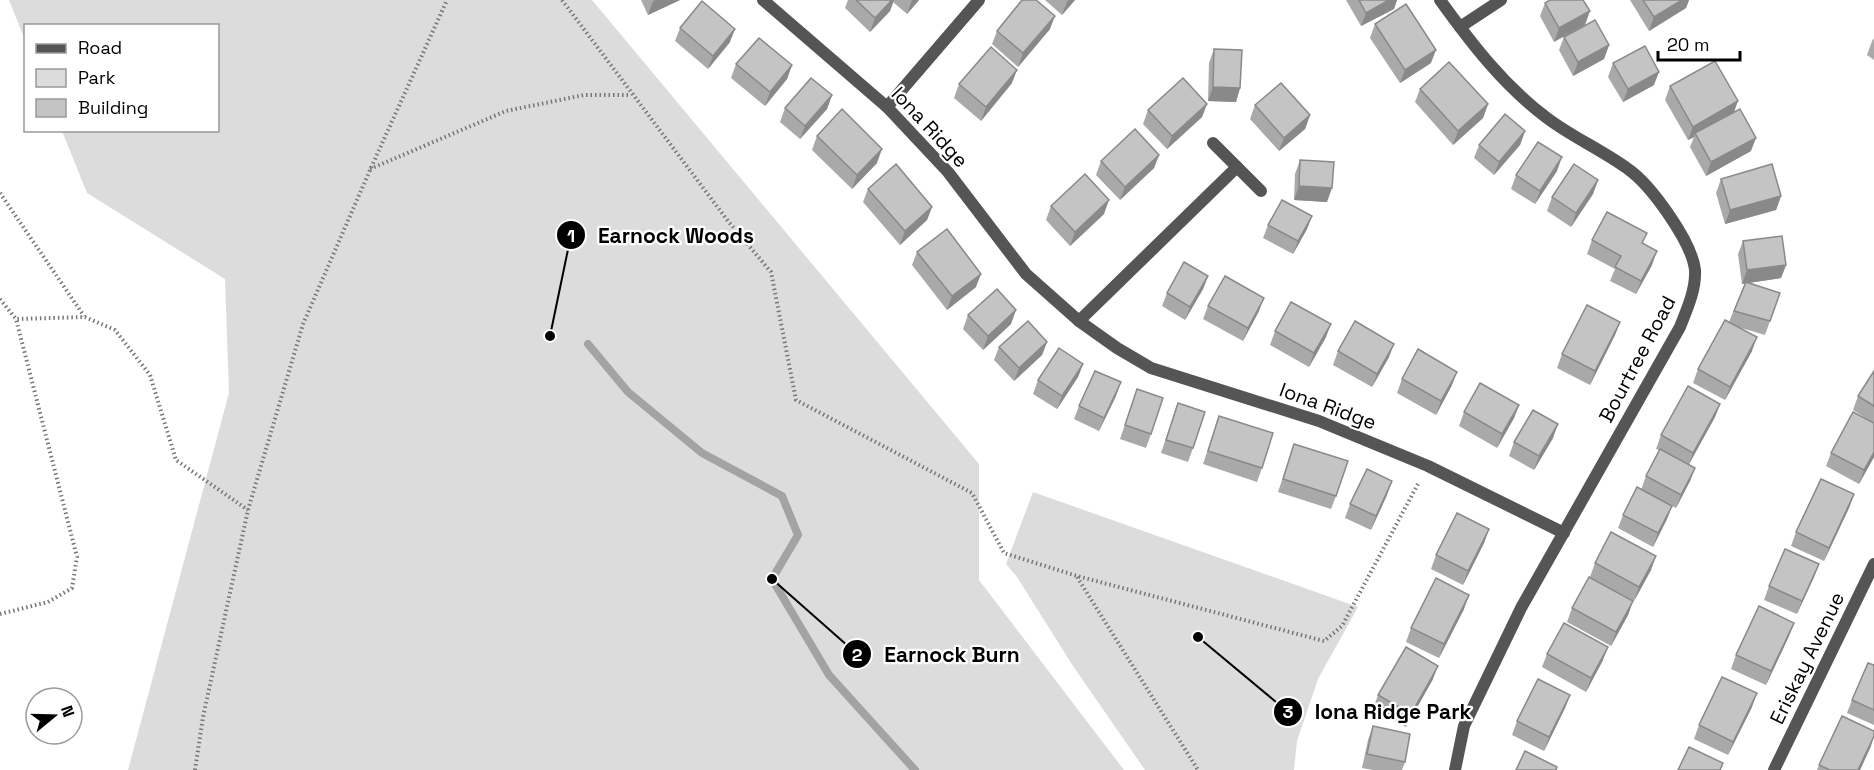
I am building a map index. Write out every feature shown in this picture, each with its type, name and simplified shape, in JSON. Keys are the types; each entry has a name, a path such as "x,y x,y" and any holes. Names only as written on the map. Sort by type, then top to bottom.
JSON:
{"street":[{"name":"Iona Ridge","path":"763,0 887,107 948,172 1026,274 1079,321 1117,348 1151,368 1319,421 1428,466 1564,533"},
{"path":"887,107 980,0"},
{"name":"Bourtree Road","path":"1440,0 1509,86 1548,119 1630,170 1656,194 1688,249 1695,269 1692,296 1680,327 1521,608 1464,726 1455,770"},
{"path":"1460,27 1501,0"},
{"path":"1213,143 1261,190"},
{"path":"1079,321 1237,167"},
{"name":"Eriskay Avenue","path":"1774,770 1874,564"}],"path":[{"path":"195,770 203,717 248,510 303,324 447,0"},
{"path":"562,0 728,221 771,272 796,400 972,493 1004,553 1077,576 1324,641 1342,626 1428,466"},
{"path":"370,170 506,111 584,95 632,95"},
{"path":"0,194 85,317"},
{"path":"0,299 16,319 77,557 72,588 48,602 0,614"},
{"path":"16,319 85,317 115,330 150,375 176,460 248,510"},
{"path":"1077,576 1198,770"}],"green space":[{"path":"9,0 592,0 979,464 979,580 1124,770 128,770 229,393 225,279 87,193 62,132 219,132 219,24 24,24 24,38"},
{"path":"1033,492 1358,607 1318,679 1297,741 1294,770 1145,770 1073,666 1017,577 1006,564"}],"building":[{"path":"856,0 892,0 875,18"},
{"path":"1022,0 1036,0 1055,16 1023,53 997,31"},
{"path":"1359,0 1389,0 1366,13"},
{"path":"1550,0 1583,0 1590,11 1559,28 1545,3"},
{"path":"1643,0 1682,0 1654,17"},
{"path":"702,1 735,29 713,56 680,28"},
{"path":"1406,4 1436,50 1405,70 1375,24"},
{"path":"1595,20 1609,45 1578,62 1564,37"},
{"path":"759,38 792,65 770,92 736,64"},
{"path":"1645,46 1659,72 1628,89 1613,63"},
{"path":"991,47 1017,70 986,107 959,84"},
{"path":"1214,49 1242,50 1240,88 1213,87"},
{"path":"1715,61 1738,101 1693,127 1670,86"},
{"path":"1449,62 1488,104 1458,131 1420,89"},
{"path":"811,78 832,95 805,126 785,108"},
{"path":"1183,78 1207,104 1172,136 1148,110"},
{"path":"1281,83 1310,115 1284,138 1255,105"},
{"path":"842,109 882,149 857,175 817,136"},
{"path":"1740,109 1756,138 1711,162 1695,133"},
{"path":"1505,114 1525,131 1499,162 1479,145"},
{"path":"1135,129 1159,155 1125,187 1101,161"},
{"path":"1538,142 1562,157 1540,191 1516,175"},
{"path":"1300,160 1334,162 1332,188 1299,186"},
{"path":"896,164 932,207 905,231 868,189"},
{"path":"1574,164 1598,180 1576,213 1552,197"},
{"path":"1772,164 1781,196 1730,210 1721,179"},
{"path":"1085,174 1109,200 1075,232 1051,206"},
{"path":"1282,200 1312,216 1298,241 1268,225"},
{"path":"1607,212 1647,233 1642,243 1657,251 1641,281 1615,267 1621,256 1592,240"},
{"path":"947,229 981,274 952,296 917,252"},
{"path":"1782,236 1786,265 1747,270 1743,241"},
{"path":"1184,262 1208,276 1190,307 1167,293"},
{"path":"1225,276 1264,298 1248,328 1208,306"},
{"path":"1746,282 1780,293 1770,321 1734,311"},
{"path":"997,289 1016,310 988,336 968,315"},
{"path":"1291,302 1331,324 1314,353 1275,331"},
{"path":"1587,305 1620,322 1595,371 1562,354"},
{"path":"1725,320 1757,337 1730,387 1698,369"},
{"path":"1028,321 1047,342 1019,368 999,347"},
{"path":"1355,321 1394,344 1377,374 1338,351"},
{"path":"1059,348 1083,364 1062,396 1038,380"},
{"path":"1418,349 1457,372 1441,401 1402,379"},
{"path":"1095,371 1121,382 1104,418 1079,406"},
{"path":"1874,371 1874,406 1858,396"},
{"path":"1480,383 1519,405 1502,434 1464,412"},
{"path":"1688,386 1720,404 1693,453 1661,435"},
{"path":"1137,389 1163,398 1151,434 1125,425"},
{"path":"1178,403 1205,412 1193,448 1166,440"},
{"path":"1533,410 1558,424 1539,456 1514,442"},
{"path":"1853,412 1874,423 1874,452 1864,470 1831,453"},
{"path":"1219,416 1273,433 1262,468 1208,451"},
{"path":"1294,444 1348,461 1336,496 1283,479"},
{"path":"1660,449 1695,468 1681,495 1646,476"},
{"path":"1367,469 1392,481 1376,516 1350,504"},
{"path":"1821,479 1854,494 1829,548 1796,532"},
{"path":"1637,487 1672,506 1658,533 1623,515"},
{"path":"1457,513 1489,529 1468,571 1436,555"},
{"path":"1611,532 1656,556 1639,587 1595,563"},
{"path":"1785,549 1819,564 1802,601 1769,586"},
{"path":"1589,577 1633,601 1616,632 1572,608"},
{"path":"1436,578 1469,595 1444,644 1411,628"},
{"path":"1759,606 1794,623 1771,671 1736,655"},
{"path":"1564,623 1608,647 1591,678 1547,654"},
{"path":"1406,647 1438,666 1411,714 1378,695"},
{"path":"1868,663 1874,665 1874,710 1852,700"},
{"path":"1722,677 1757,693 1733,742 1699,725"},
{"path":"1538,679 1570,695 1549,737 1517,721"},
{"path":"1842,716 1874,731 1874,736 1858,770 1830,770 1819,765"},
{"path":"1373,726 1410,734 1405,762 1367,754"},
{"path":"1689,747 1723,763 1720,770 1678,770"},
{"path":"1525,751 1557,767 1556,770 1516,770"}],"waterway":[{"path":"588,344 628,392 702,453 782,496 798,535 772,579 829,675 915,770"}],"place":[{"name":"Earnock Woods","path":"550,336"},
{"name":"Earnock Burn","path":"772,579"},
{"name":"Iona Ridge Park","path":"1198,637"}]}
